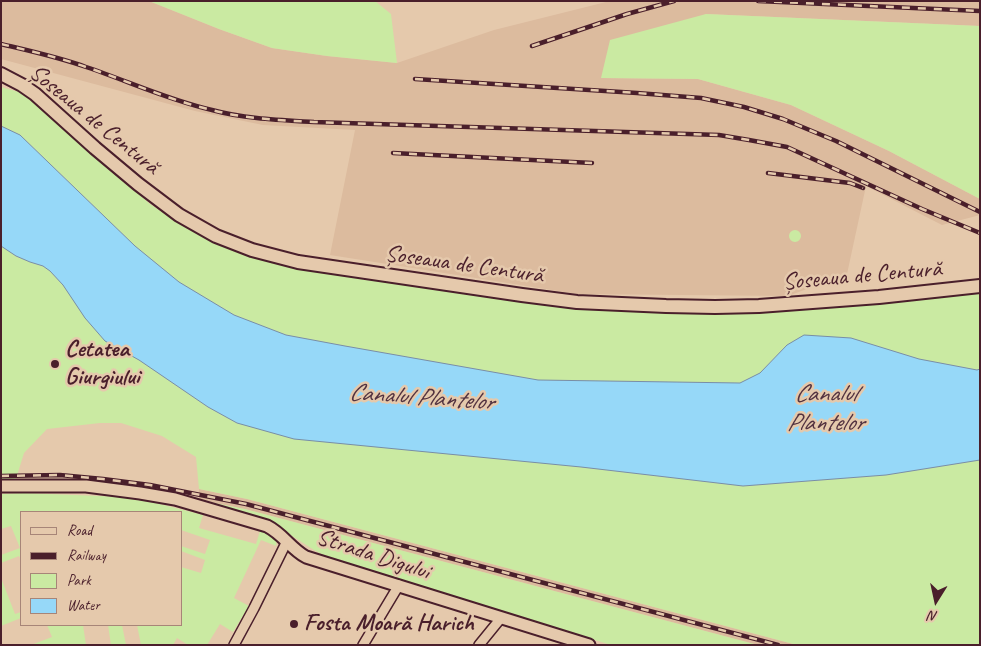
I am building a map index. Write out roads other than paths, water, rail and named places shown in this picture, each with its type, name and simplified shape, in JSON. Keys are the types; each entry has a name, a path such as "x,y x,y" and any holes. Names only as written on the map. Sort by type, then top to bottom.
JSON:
{"main road":[{"name":"Șoseaua de Centură","path":"1,74 35,94 95,148 178,215 216,236 252,250 298,262 577,302 666,306 759,306 980,286"}],"street":[{"name":"Strada Digului","path":"1,486 86,486 175,499 267,526 279,534 294,550 306,557 589,645"},
{"path":"234,645 286,541"},
{"path":"363,645 399,585"},
{"path":"479,645 501,618"}],"water":[{"name":"Canalul Plantelor","path":"1,126 20,135 135,246 179,282 234,315 286,335 538,380 740,383 760,373 787,345 804,335 851,338 919,359 980,369 980,460 886,475 743,486 581,467 294,439 237,423 208,407 139,360 105,341 85,318 63,285 50,271 43,266 16,256 1,246"}],"railway":[{"path":"532,46 627,14 674,1"},
{"path":"758,1 980,11"},
{"path":"1,44 75,63 196,106 250,117 314,122 719,135 787,147 922,209 980,233"},
{"path":"415,79 701,98 744,107 783,119 836,141 980,212"},
{"path":"393,153 592,163"},
{"path":"768,173 850,183 863,188"},
{"path":"1,476 60,475 103,479 150,485 246,504 778,645"}],"place":[{"name":"Cetatea Giurgiului","path":"55,364"},
{"name":"Fosta Moară Harich","path":"294,624"}]}
